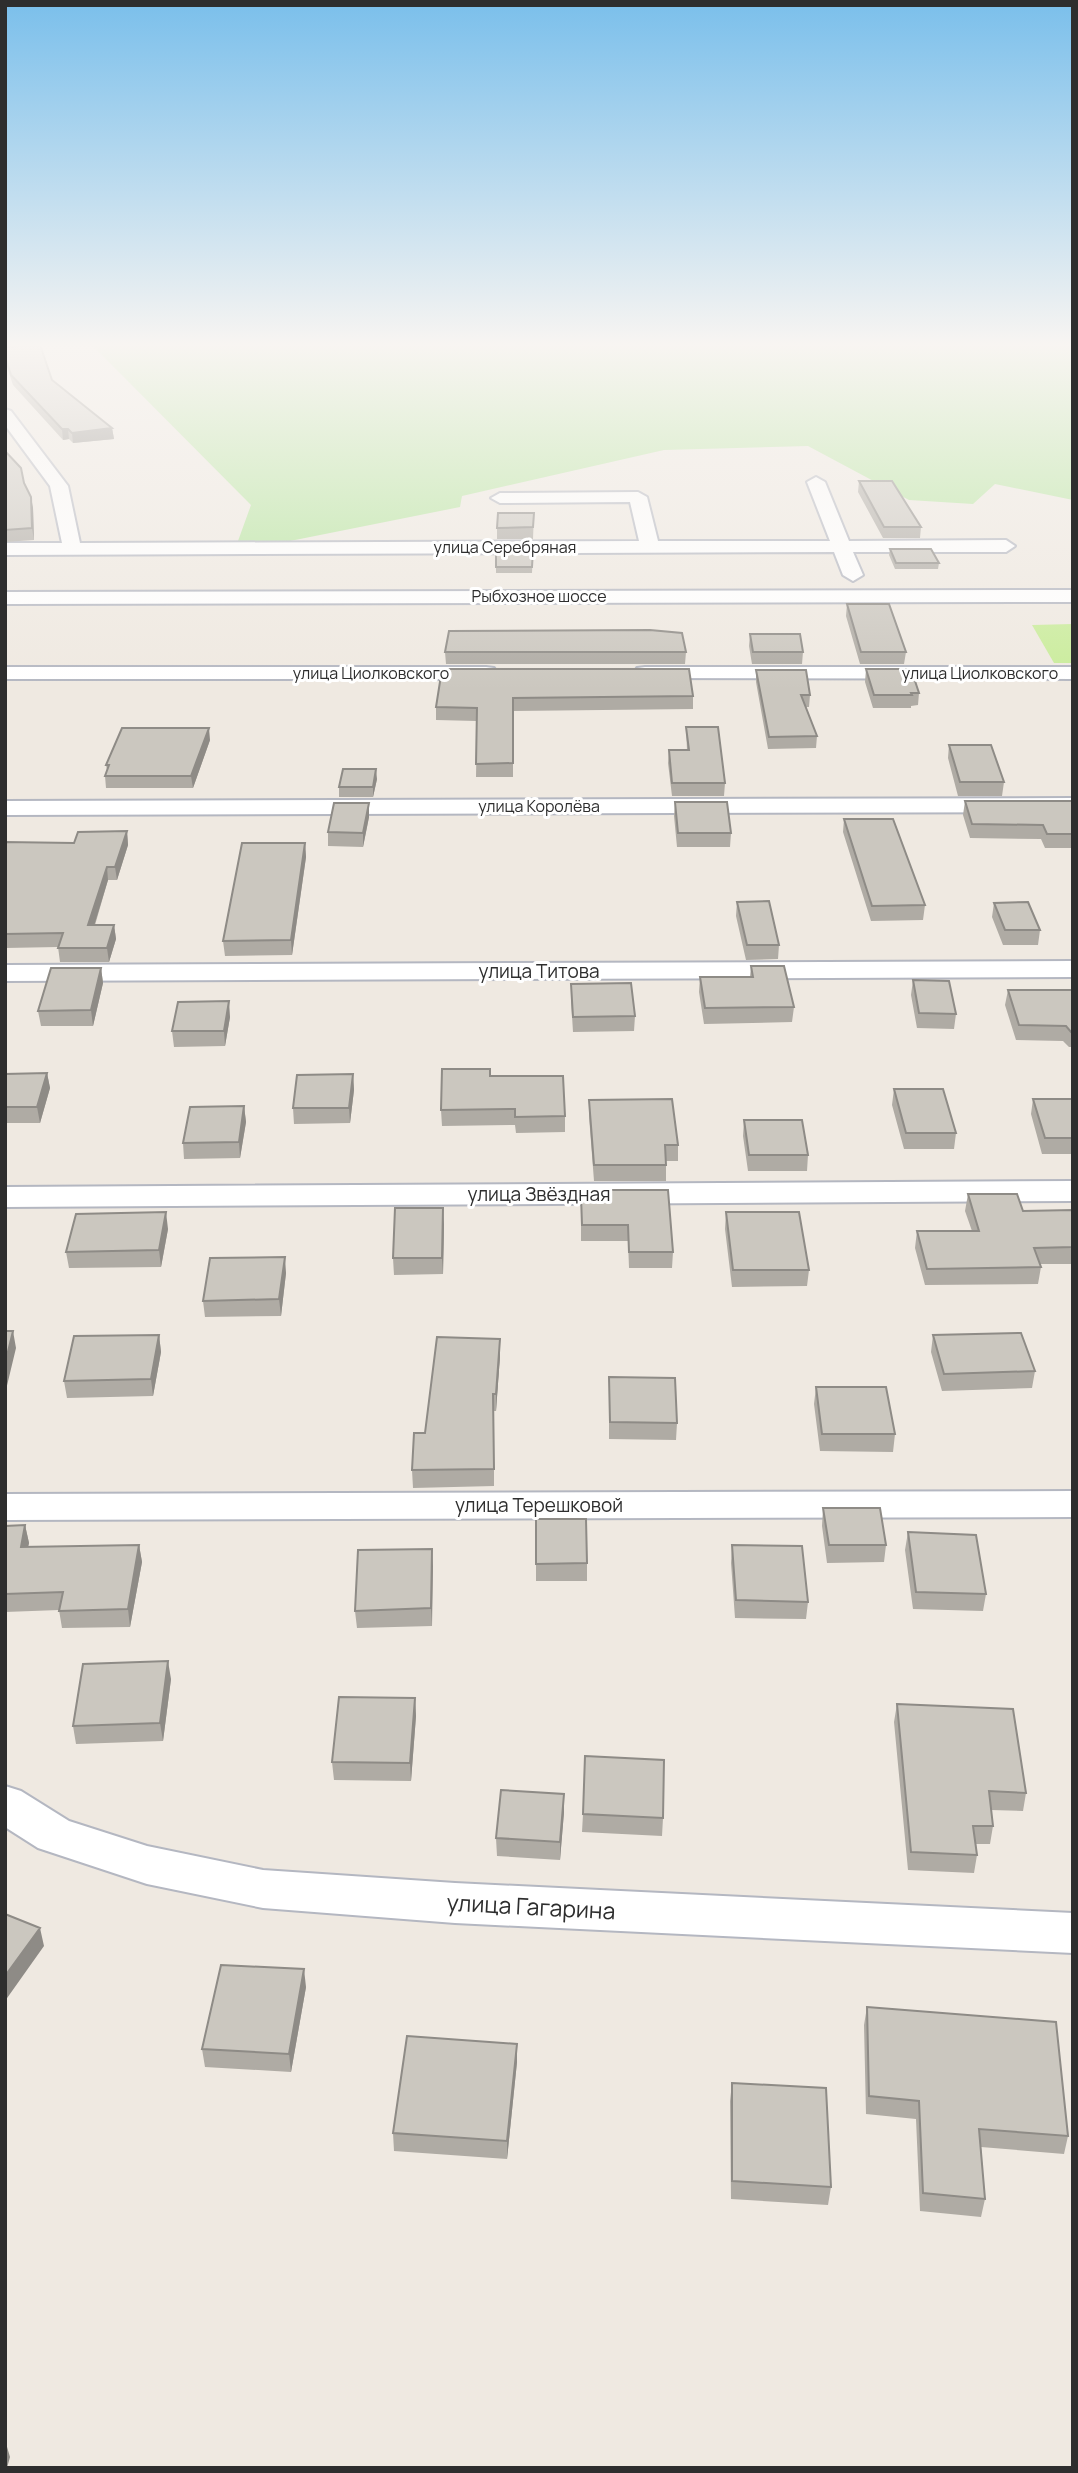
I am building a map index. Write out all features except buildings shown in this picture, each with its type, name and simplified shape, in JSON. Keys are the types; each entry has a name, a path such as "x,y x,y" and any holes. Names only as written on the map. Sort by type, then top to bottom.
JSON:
{"street":[{"path":"39,459 59,486 71,543 68,550"},
{"path":"816,482 853,575"},
{"path":"500,498 638,497 650,547"},
{"name":"улица Серебряная","path":"5,549 1006,546"},
{"name":"Рыбхозное шоссе","path":"5,598 171,588 742,606 834,606 1073,596"},
{"name":"улица Циолковского","path":"5,673 504,673"},
{"name":"улица Циолковского","path":"629,673 1073,673"},
{"name":"улица Королёва","path":"5,808 1073,804"},
{"name":"улица Титова","path":"5,973 1073,969"},
{"name":"улица Звёздная","path":"5,1197 1073,1191"},
{"name":"улица Терешковой","path":"5,1507 1073,1504"},
{"name":"улица Гагарина","path":"5,1804 54,1835 147,1865 263,1889 455,1903 1073,1933"}],"green space":[{"path":"206,459 623,459 462,496 460,507 290,541 238,541 251,505"},
{"path":"833,459 1073,459 1073,500 995,484 973,504 909,500"},
{"path":"1073,624 1073,663 1054,663 1032,625"}]}
